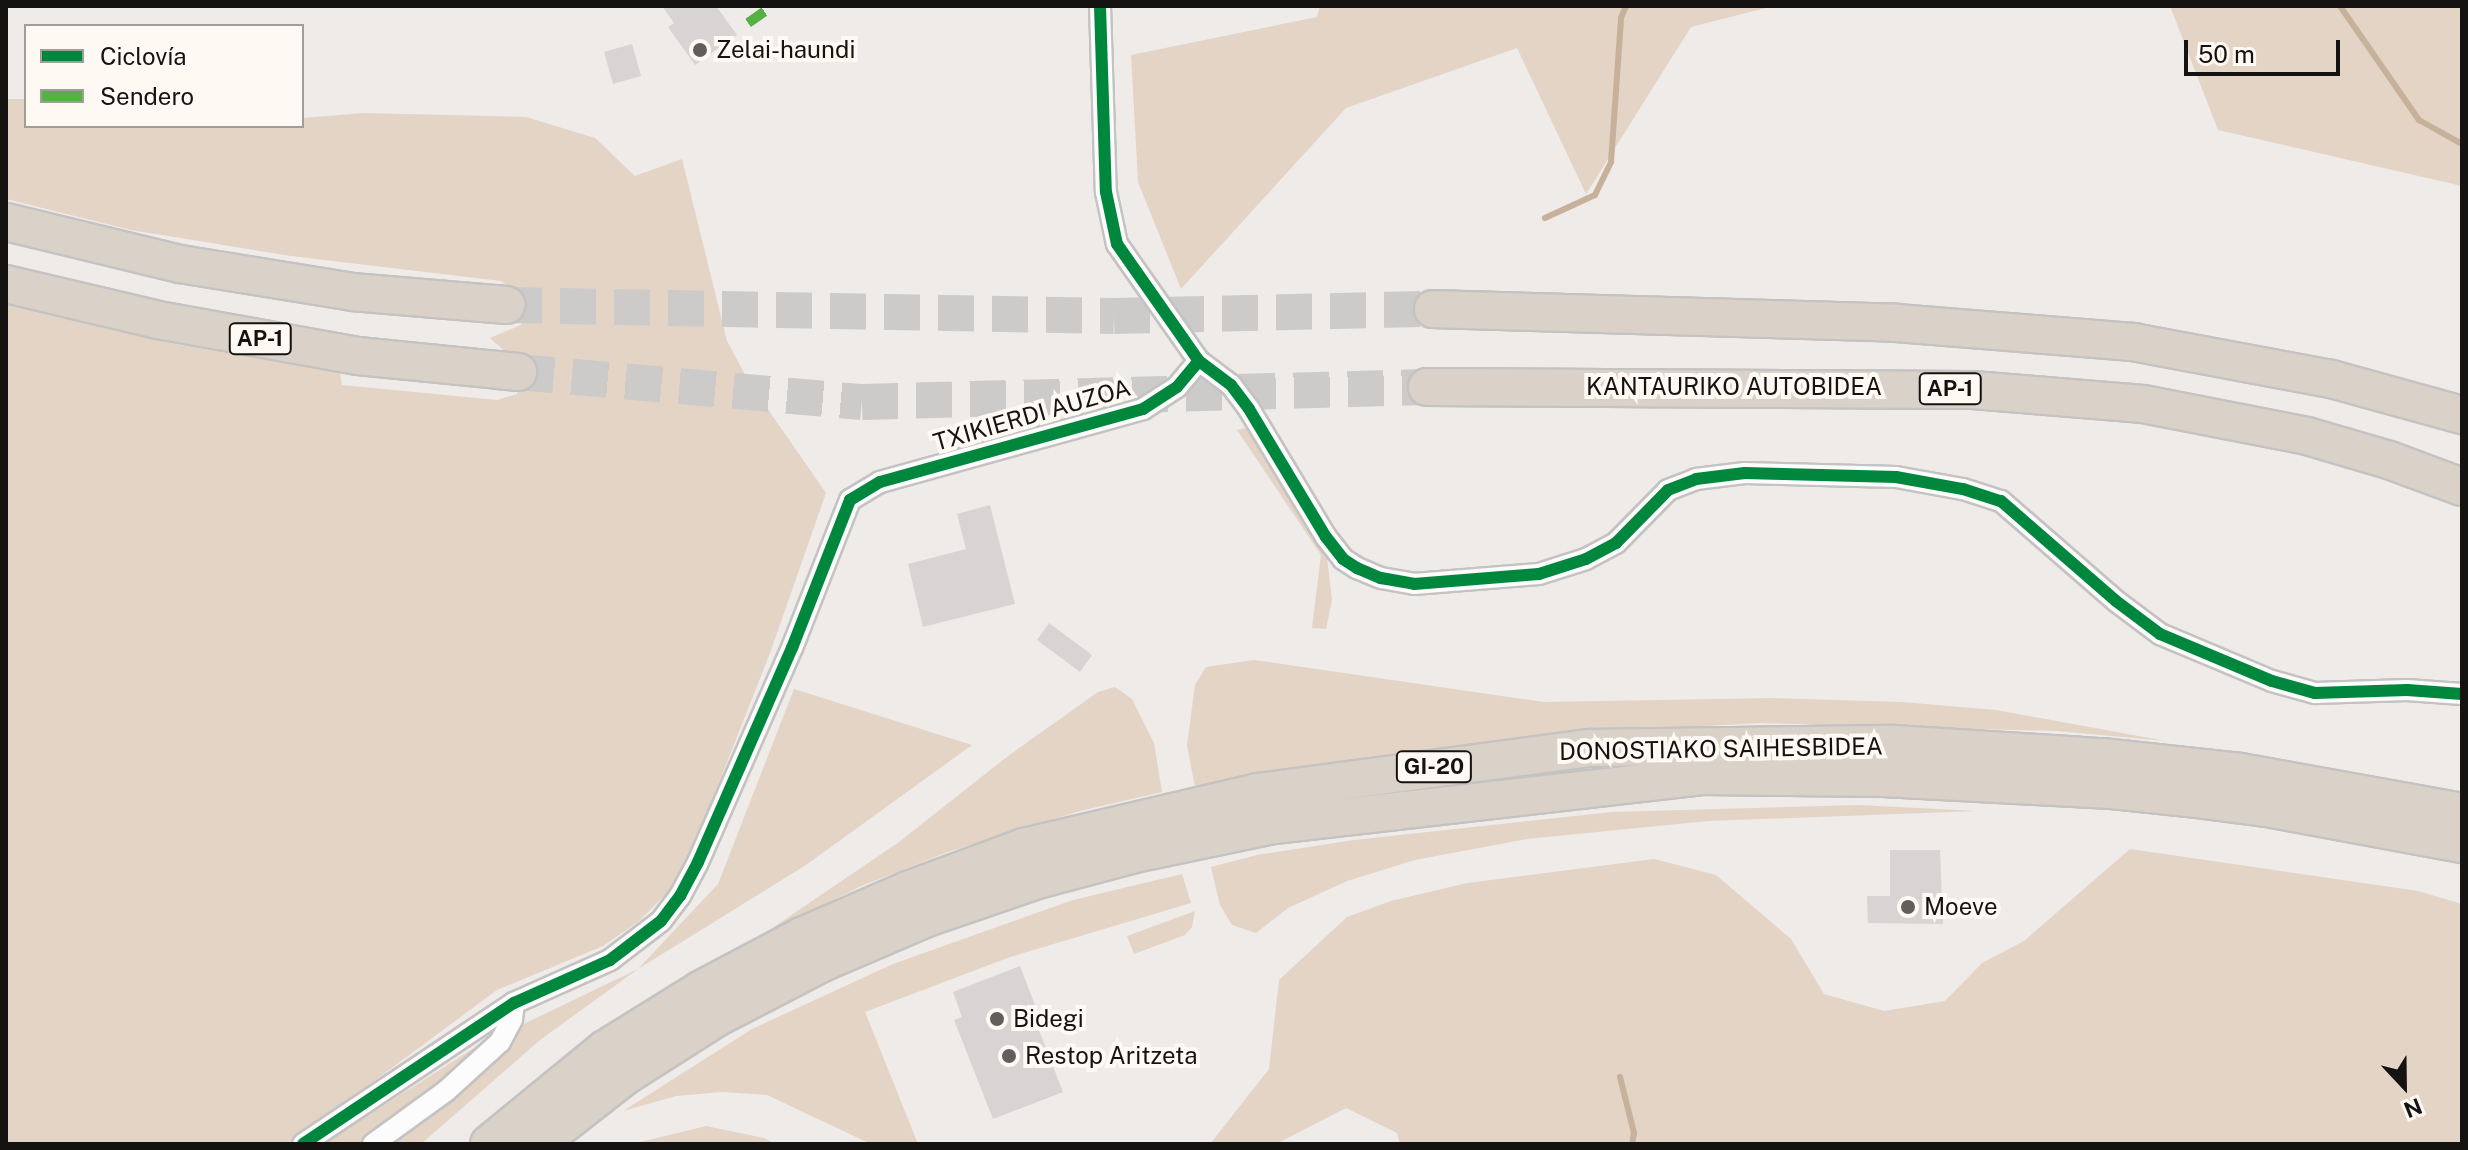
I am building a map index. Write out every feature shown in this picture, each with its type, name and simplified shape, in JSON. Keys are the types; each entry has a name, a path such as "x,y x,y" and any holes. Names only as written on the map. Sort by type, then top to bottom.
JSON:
{"highway":[{"path":"6,222 211,269 352,292 506,305"},
{"name":"AP-1","path":"6,284 158,320 358,356 518,372"},
{"path":"1433,309 1896,323 2133,342 2331,379 2462,415"},
{"name":"KANTAURIKO AUTOBIDEA","path":"1427,387 1973,390 2143,404 2307,436 2389,460 2462,487"},
{"name":"DONOSTIAKO SAIHESBIDEA","path":"489,1144 605,1049 700,990 802,936 908,890 1024,847 1259,792 1589,748 1893,744 2102,757 2240,772 2462,812"},
{"name":"DONOSTIAKO SAIHESBIDEA","path":"538,1144 625,1076 716,1018 822,963 924,919 1037,880 1135,854 1274,825 1702,776 1883,778 2081,788 2196,799 2267,808 2462,844"}],"street":[{"path":"1100,6 1106,192 1117,244 1199,361 1231,385 1249,409 1326,537 1343,559 1381,578 1414,584 1539,574 1586,559 1616,543 1668,490 1696,479 1745,473 1896,477 1963,489 2001,501 2116,601 2160,634 2272,681 2315,693 2407,690 2462,694"},
{"name":"TXIKIERDI AUZOA","path":"303,1144 514,1003 610,960 661,921 680,896 765,713 850,500 880,482 1143,409 1177,387 1199,361"},
{"path":"373,1144 446,1091 500,1042 512,1019 514,1003"}],"shaded area":[{"path":"1320,6 1774,6 1691,27 1586,194 1517,48 1346,108 1181,289 1138,182 1131,55 1317,17"},
{"path":"2170,6 2462,6 2462,186 2218,130"},
{"path":"6,99 24,99 24,128 304,128 304,118 364,113 526,117 595,138 635,176 682,159 727,341 749,382 826,493 770,653 707,813 672,888 639,921 603,946 497,990 289,1144 6,1144 6,305 175,344 340,373 342,385 497,400 517,394 520,365 490,338 521,325 525,297 501,281 291,256 131,230 6,199"},
{"path":"1250,427 1327,558 1332,600 1326,629 1312,628 1321,555 1237,430"},
{"path":"1254,660 1544,702 1774,698 1902,702 1996,710 2166,741 2057,731 1760,723 1557,734 1373,757 1195,787 1187,745 1195,685 1206,667"},
{"path":"1115,687 1132,699 1154,743 1162,792 1080,811 948,852 859,887 759,937 899,842 1008,756 1098,692"},
{"path":"794,689 972,745 806,865 638,969 718,884"},
{"path":"1859,805 1977,811 1708,821 1527,839 1415,860 1347,881 1288,908 1256,933 1232,925 1220,905 1211,867 1257,855 1354,840 1612,812"},
{"path":"2130,849 2418,891 2462,904 2462,1144 1400,1144 1397,1133 1346,1108 1276,1144 1210,1144 1269,1069 1279,980 1347,917 1391,901 1467,883 1654,859 1716,875 1791,939 1824,994 1884,1011 1945,1001 1982,963 2024,941"},
{"path":"1182,874 1191,903 1010,957 865,1012 918,1144 871,1144 767,1095 722,1092 676,1096 623,1111 752,1029 893,964 1073,900"},
{"path":"1195,911 1192,927 1185,935 1134,954 1127,936"},
{"path":"638,969 540,1040 421,1144 323,1144 474,1048"},
{"path":"706,1126 764,1138 775,1144 632,1144"}],"building":[{"name":"Zelai-haundi","path":"662,6 716,6 737,35 695,65 668,27 674,23"},
{"path":"632,44 641,76 613,84 604,52"},
{"path":"990,505 1015,604 923,627 908,564 966,549 957,514"},
{"path":"1049,623 1092,655 1080,672 1037,640"},
{"path":"1890,850 1940,850 1943,924 1868,923 1867,896 1890,896"},
{"name":"Restop Aritzeta","path":"1020,966 1040,1018 1035,1020 1063,1092 993,1119 954,1020 962,1017 953,992"}],"waterway":[{"path":"1545,218 1595,195 1611,162 1621,18 1626,6"},
{"path":"2340,6 2419,120 2462,144"},
{"path":"1620,1077 1634,1133 1632,1144"}],"tunnel":[{"path":"506,305 1114,316 1433,309"},
{"path":"518,372 862,402 1427,387"}],"marked path":[{"path":"748,23 772,6"}],"cycle path":[{"path":"1100,6 1106,192 1117,244 1199,361 1231,385 1249,409 1326,537 1343,559 1357,568 1381,578 1414,584 1539,574 1586,559 1616,543 1668,490 1696,479 1745,473 1896,477 1963,489 2001,501 2116,601 2160,634 2272,681 2315,693 2407,690 2462,694"},
{"path":"303,1144 514,1003 610,960 661,921 680,896 698,862 792,648 850,500 880,482 1143,409 1177,387 1199,361"}],"place":[{"name":"Zelai-haundi","path":"700,50"},
{"name":"Moeve","path":"1908,907"},
{"name":"Bidegi","path":"997,1019"},
{"name":"Restop Aritzeta","path":"1009,1056"}]}
